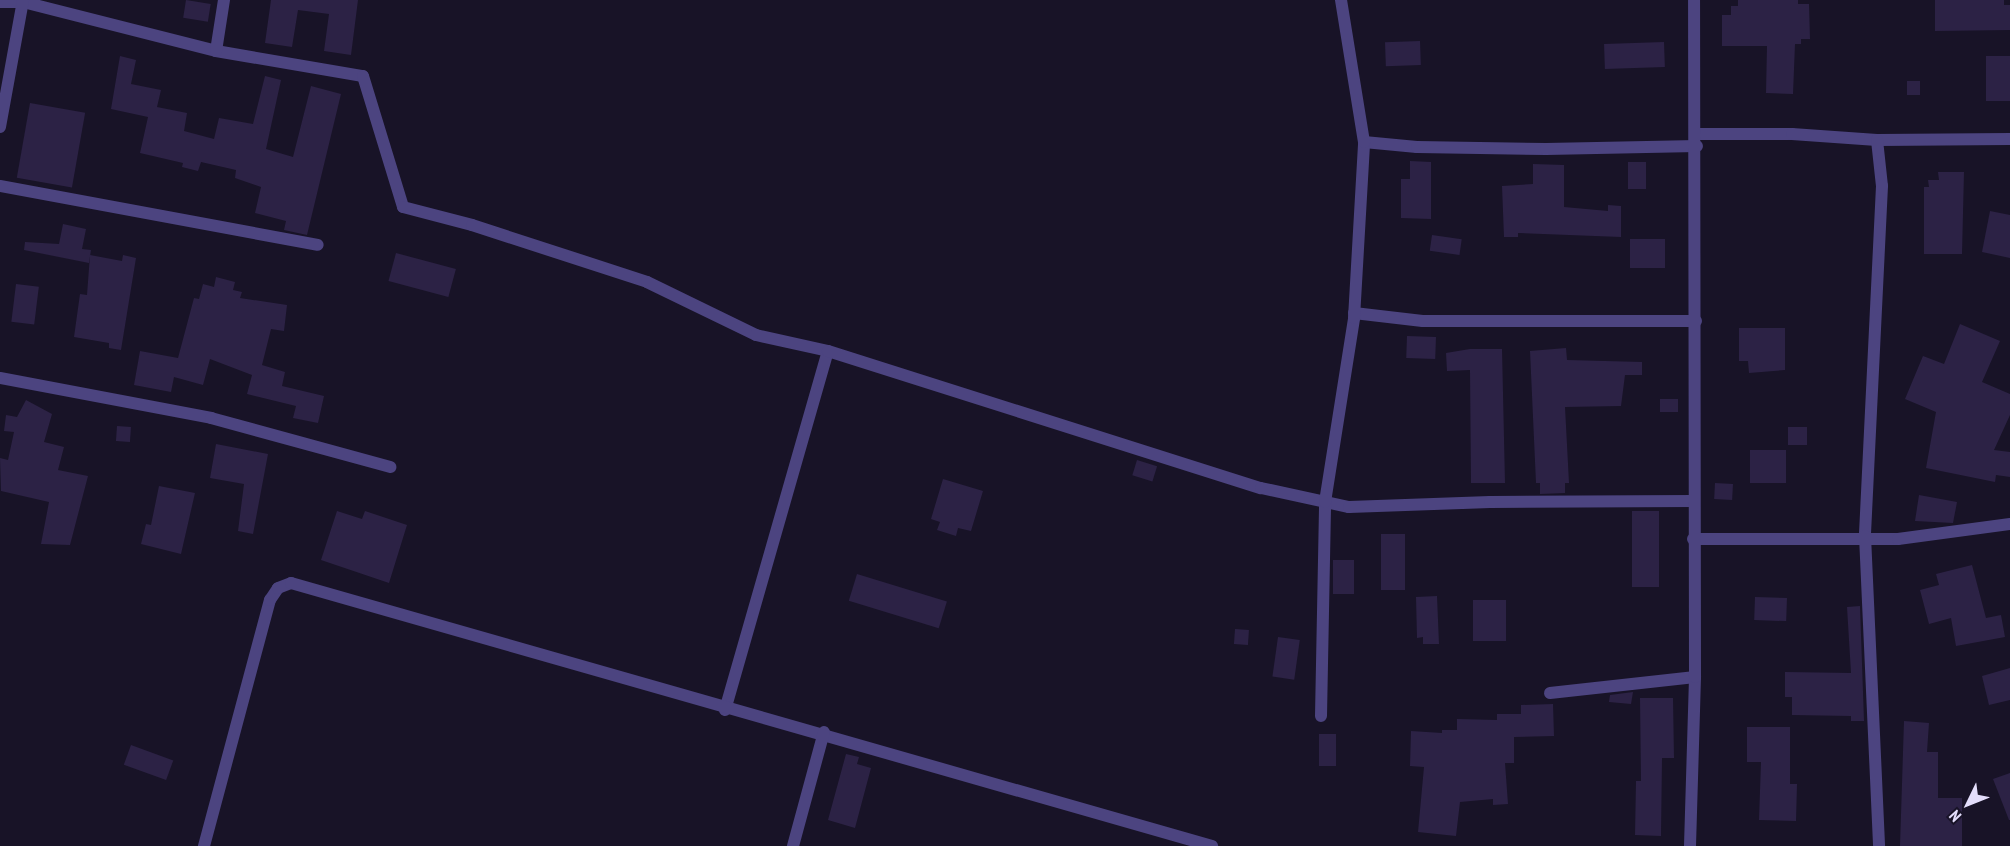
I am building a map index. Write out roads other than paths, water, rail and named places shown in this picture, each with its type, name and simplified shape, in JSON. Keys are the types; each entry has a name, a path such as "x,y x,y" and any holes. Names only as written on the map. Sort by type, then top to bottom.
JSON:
{"street":[{"path":"216,51 224,0"},
{"path":"1321,716 1325,502 1354,313 1364,142 1341,0"},
{"path":"1690,846 1695,677 1693,539 1697,140 1694,0"},
{"path":"0,127 23,1"},
{"path":"0,2 23,1 216,51 363,76 403,207 472,225 647,282 756,335 828,351 1261,488 1349,507 1490,502 1694,501"},
{"path":"1364,142 1416,147 1546,149 1792,134 1877,140 2010,138"},
{"path":"1877,140 1882,186 1865,536 1879,846"},
{"path":"0,186 318,245"},
{"path":"1354,313 1423,321 1696,321"},
{"path":"725,710 828,351"},
{"path":"0,378 211,418 390,467"},
{"path":"1693,539 1865,536 1898,539 2010,524"},
{"path":"204,846 270,600 278,588 291,583 725,710 824,732 1212,846"},
{"path":"1550,693 1695,677"},
{"path":"794,846 824,732"}]}
